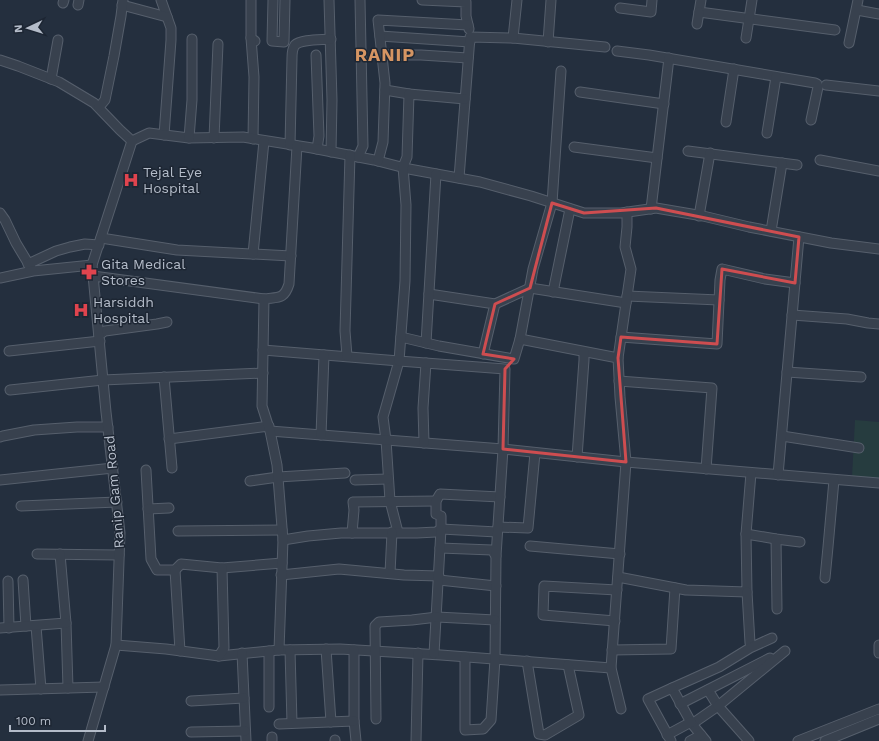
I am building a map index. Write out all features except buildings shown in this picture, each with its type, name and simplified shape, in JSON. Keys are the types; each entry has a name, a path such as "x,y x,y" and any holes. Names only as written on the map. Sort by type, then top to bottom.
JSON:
{"street":[{"path":"161,0 171,28 164,135"},
{"path":"251,0 254,77 253,139"},
{"path":"273,0 272,41 284,42 285,0"},
{"path":"329,0 332,100 331,152"},
{"path":"347,356 345,331 354,156 363,146 360,0"},
{"path":"422,0 466,1 466,16 470,39 459,178"},
{"path":"513,38 517,0"},
{"path":"548,42 551,0"},
{"path":"620,8 651,12 652,0"},
{"path":"697,24 700,0"},
{"path":"746,38 752,0"},
{"path":"849,43 858,0"},
{"path":"99,107 105,100 114,56 122,3 167,17"},
{"path":"857,10 879,14"},
{"path":"699,12 835,30"},
{"path":"378,161 383,142 385,90 378,20 468,25"},
{"path":"380,36 470,39 513,38 604,47"},
{"path":"189,138 192,100 192,39"},
{"path":"93,276 264,299 280,297 286,293 289,284 291,256 294,145 292,58 294,47 302,41 331,39"},
{"path":"51,79 58,40"},
{"path":"214,138 218,44"},
{"path":"617,51 669,58 815,83 818,87 811,120"},
{"path":"316,55 319,136 317,149"},
{"path":"382,55 421,55 468,58"},
{"path":"651,209 669,58"},
{"path":"0,60 59,82 94,102 132,141"},
{"path":"726,122 734,69"},
{"path":"465,657 465,730 483,729 491,720 495,659 496,556 503,449 505,370 514,359 520,339 533,269 552,203 561,71"},
{"path":"768,133 776,77"},
{"path":"826,85 879,91"},
{"path":"385,90 409,94 466,99"},
{"path":"580,92 664,104"},
{"path":"390,573 395,532 390,501 383,417 399,361 405,281 406,205 403,167 407,156 409,94"},
{"path":"30,268 92,265 132,141 149,133 189,138 243,137 294,145 480,182 584,213 627,212 656,208 831,243 879,249"},
{"path":"253,254 264,141"},
{"path":"574,147 657,158"},
{"path":"688,151 797,164"},
{"path":"699,216 710,153"},
{"path":"820,160 879,171"},
{"path":"771,231 782,163"},
{"path":"426,343 436,174"},
{"path":"553,292 570,209"},
{"path":"621,709 611,668 626,462 618,358 631,268 625,247 627,212"},
{"path":"0,213 30,268"},
{"path":"778,475 799,237"},
{"path":"0,278 30,268 56,251 100,241 177,250 291,256"},
{"name":"Ranip Gam Road","path":"88,741 116,645 120,533 92,265"},
{"path":"621,337 717,344 720,280 722,269 765,279 795,283"},
{"path":"429,294 495,304 530,288 627,300 719,300"},
{"path":"264,299 262,406 270,428 277,465 283,540 279,650"},
{"path":"483,354 495,304"},
{"path":"792,314 847,319 879,324"},
{"path":"9,351 99,338 105,331 167,322"},
{"path":"400,337 439,346 514,359"},
{"path":"520,339 618,358"},
{"path":"263,350 505,370"},
{"path":"577,457 584,352"},
{"path":"321,435 324,355"},
{"path":"424,443 423,408 426,363"},
{"path":"787,372 862,377"},
{"path":"10,390 103,380 262,373"},
{"path":"164,377 172,468"},
{"path":"619,382 712,388 706,469"},
{"path":"0,437 34,430 76,427 108,428"},
{"path":"169,439 270,428 321,435 503,449 626,462 879,483"},
{"path":"782,436 859,448"},
{"path":"283,540 308,536 352,533 417,533 436,532 441,529 528,528 535,453"},
{"path":"0,480 113,468"},
{"path":"146,470 151,559 157,570 175,570 181,564 222,568 282,562"},
{"path":"250,481 278,477 345,473"},
{"path":"750,643 746,534 751,473"},
{"path":"355,480 388,479"},
{"path":"825,578 834,480"},
{"path":"434,654 441,529 441,516 436,514 436,501 440,494 500,497"},
{"path":"352,533 354,510 353,502 436,501"},
{"path":"21,506 117,502"},
{"path":"148,509 169,508"},
{"path":"178,531 282,530"},
{"path":"746,534 800,542"},
{"path":"776,539 778,609"},
{"path":"530,546 620,554"},
{"path":"440,548 492,550 496,556"},
{"path":"37,554 119,555"},
{"path":"60,554 66,623 68,688"},
{"path":"219,656 224,648 222,568"},
{"path":"281,575 339,569 439,578 496,586"},
{"path":"175,570 180,651"},
{"path":"618,578 686,590 747,592"},
{"path":"26,626 24,604 26,580 4,581 5,628 66,623"},
{"path":"614,621 543,615 544,586 617,590"},
{"path":"612,650 671,649 675,588"},
{"path":"4,604 24,604"},
{"path":"376,719 375,626 379,622 437,617 495,620"},
{"path":"36,626 41,689"},
{"path":"680,704 785,651 718,706 669,738 648,699 719,667 750,648 772,638"},
{"path":"116,645 219,656 279,650 326,649 434,654 611,668"},
{"path":"879,645 879,653"},
{"path":"326,649 331,722"},
{"path":"290,650 292,723"},
{"path":"354,650 354,721 356,741"},
{"path":"268,651 269,707"},
{"path":"242,654 246,741"},
{"path":"416,741 418,654"},
{"path":"527,661 539,734 545,735 579,716 568,665"},
{"path":"0,690 104,687"},
{"path":"672,688 692,723 704,738 690,741"},
{"path":"708,690 718,706 749,741"},
{"path":"191,701 244,698"},
{"path":"798,741 879,709"},
{"path":"825,741 879,719"},
{"path":"279,724 354,721"},
{"path":"191,732 245,731"}],"highlighted area":[{"path":"552,203 584,213 656,208 799,237 795,283 722,269 717,344 621,337 618,358 626,462 503,449 505,369 514,359 483,354 495,304 530,288"}],"green space":[{"path":"855,420 879,422 879,479 852,477"}],"place":[{"name":"Tejal Eye Hospital","path":"131,180"},
{"name":"Gita Medical Stores","path":"89,272"},
{"name":"Harsiddh Hospital","path":"81,310"}],"district":[{"name":"RANIP","path":"385,55"}]}
